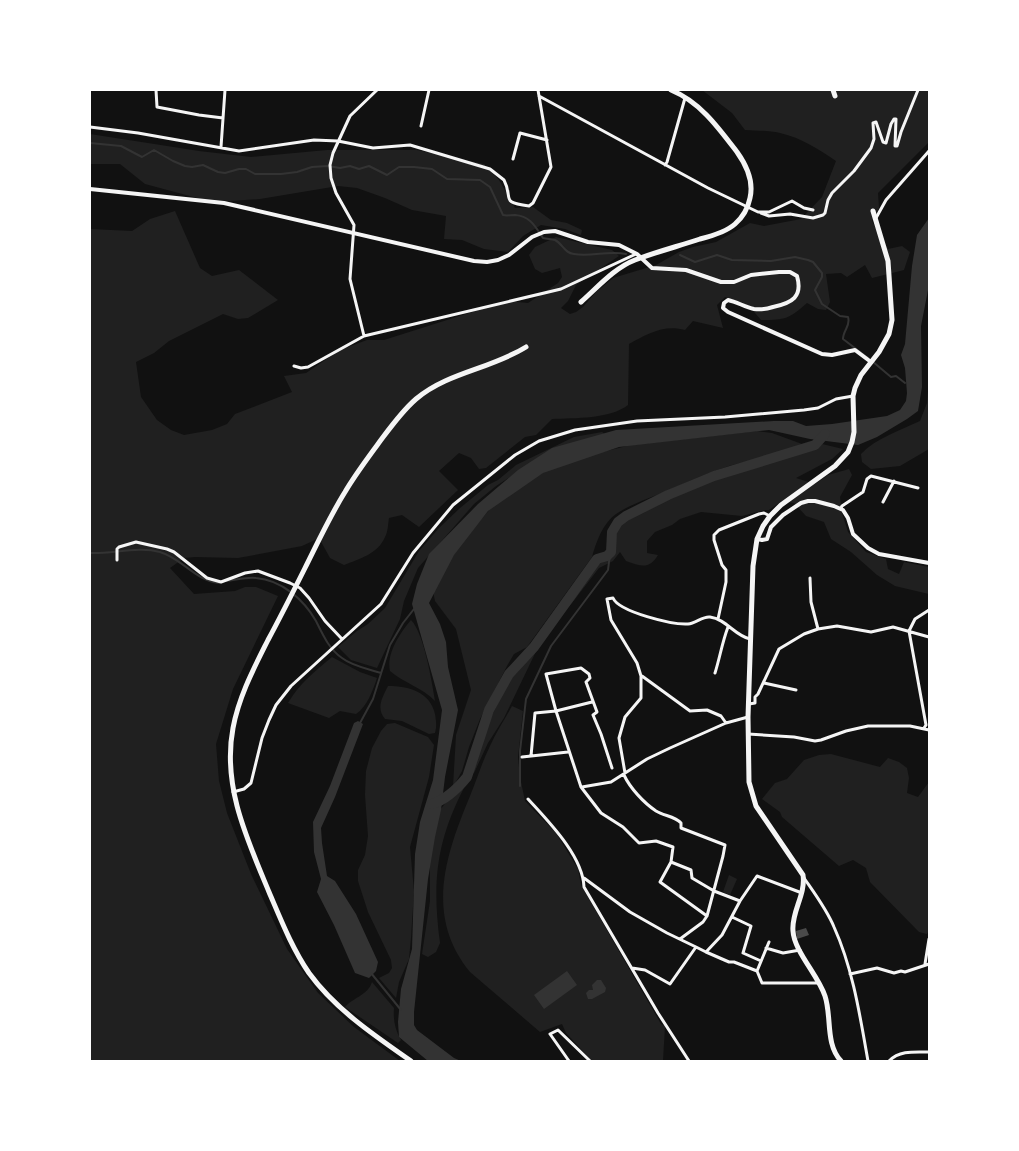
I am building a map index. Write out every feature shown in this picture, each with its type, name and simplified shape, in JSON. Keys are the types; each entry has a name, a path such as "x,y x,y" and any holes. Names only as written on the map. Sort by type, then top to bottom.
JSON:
{"main road":[{"path":"581,302 619,269 641,258 728,229 740,219 747,207 751,195 750,178 742,159 714,122 684,97 670,90"},
{"path":"833,90 835,96"},
{"path":"840,1060 833,1050 827,1005 820,983 794,940 793,929 804,884 803,875 766,823 752,798 748,769 748,717 753,566 757,539 762,526 770,516 781,505 835,466 848,452 854,432 853,396 859,378 888,338 892,320 888,261 873,211"},
{"path":"411,1061 370,1032 322,988 309,972 283,926 237,812 230,756 231,737 236,713 255,667 340,501 358,472 397,419 426,392 444,381 504,359 526,347"}],"street":[{"path":"156,90 157,107 223,118"},
{"path":"221,147 225,90"},
{"path":"364,336 350,278 354,225 336,193 330,165 333,153 350,116 377,90"},
{"path":"421,126 429,90"},
{"path":"90,127 138,133 243,151 314,140 338,141 372,148 410,145 490,169 504,180 510,201 530,206 551,167 538,90"},
{"path":"665,165 685,90"},
{"path":"539,96 708,188 747,207 769,216 790,214 813,218 825,213 832,193 854,171 871,148 874,139 873,123 876,122 883,142 886,143 891,124 896,119 895,146 897,146 918,90"},
{"path":"513,159 522,128"},
{"path":"520,133 547,140"},
{"path":"875,219 886,200 929,151"},
{"path":"90,189 224,203 474,261 487,262 498,260 544,232 555,231 588,242 619,246 636,254 648,266 655,269 686,270 725,283 734,282 755,274 792,272 797,276 798,285 795,297 790,302 757,310 728,300 724,303 723,308 728,312 822,354 832,355 855,350 871,362"},
{"path":"762,213 769,212 792,201 804,208 813,210"},
{"path":"294,366 308,367 364,336 561,289 636,254"},
{"path":"233,792 244,789 251,783 266,728 282,696 294,682 381,604 413,553 452,505 515,454 539,441 575,430 637,421 726,417 815,409 836,399 853,396"},
{"path":"841,508 863,492 867,479 871,476 918,488"},
{"path":"883,502 894,481"},
{"path":"757,539 766,539 771,527 789,510 804,502 815,501 841,508 847,516 853,534 868,548 885,555 929,563"},
{"path":"718,619 726,582 726,570 722,565 714,535 718,530 759,514 764,513 770,516"},
{"path":"117,560 119,546 128,543 144,543 174,552 212,580 221,582 258,571 270,575 300,588 342,639"},
{"path":"810,578 811,602 818,628"},
{"path":"680,940 703,922 707,916 725,845 681,828 681,823 678,820 656,811 638,795 624,774 619,738 625,717 641,698 641,676 637,663 611,620 608,599 613,598 618,605 667,623 691,624 710,617 718,619 742,638 751,640"},
{"path":"924,728 926,725 910,631 915,619 929,610"},
{"path":"749,704 755,703 755,697 764,683 780,649 804,634 818,628 837,626 871,632 893,627 929,637"},
{"path":"715,673 728,627"},
{"path":"612,768 593,715 597,712 586,682 590,678 589,674 581,668 546,674 568,752 581,787 601,813 623,827 639,843 656,841 673,847 671,862 660,882 707,916"},
{"path":"641,676 690,710 708,710 720,716 726,722"},
{"path":"764,683 787,690 796,690"},
{"path":"531,756 535,713 556,711 592,702"},
{"path":"581,787 607,783 647,759 726,722 748,717"},
{"path":"748,734 794,737 814,741 868,726 902,725 929,730"},
{"path":"522,756 568,752"},
{"path":"528,799 558,832 581,870 584,878 584,887 661,1019 689,1061"},
{"path":"671,862 691,870 692,878 714,891 740,901"},
{"path":"803,875 832,922 842,946 850,974 868,1061"},
{"path":"706,952 722,935 740,901 757,876 802,893"},
{"path":"584,878 630,912 680,940 729,962 734,962 757,971"},
{"path":"732,917 751,926 743,953 761,962"},
{"path":"850,974 877,968 894,972 905,972 927,964 929,940"},
{"path":"769,942 757,971 762,984 820,983"},
{"path":"632,968 645,970 670,984 696,947"},
{"path":"766,948 783,953 800,950"},
{"path":"569,1061 550,1034 558,1030 590,1061"},
{"path":"889,1061 902,1053 929,1052"}],"shaded area":[{"path":"702,90 929,90 928,143 878,193 879,208 872,221 888,249 902,246 910,252 904,270 872,278 865,265 847,277 841,273 826,274 830,302 826,310 818,309 807,303 786,318 776,320 761,320 749,306 725,297 717,305 723,328 693,321 685,330 677,328 663,329 636,340 629,344 628,405 621,410 602,415 552,419 536,435 525,437 486,468 479,469 471,458 459,453 439,471 458,490 419,527 402,515 389,518 387,533 378,548 344,565 330,558 319,538 302,546 238,558 184,558 170,568 194,594 235,591 245,587 256,587 278,596 233,689 216,744 219,781 227,813 251,874 287,949 318,993 354,1027 400,1061 90,1061 90,229 132,231 150,219 175,211 200,268 212,276 239,270 278,300 248,318 238,319 223,314 169,341 154,353 136,362 141,397 157,420 171,430 184,435 212,430 227,424 235,414 292,392 284,376 306,373 340,350 367,340 384,340 507,301 528,303 558,283 562,277 560,268 542,273 535,269 529,255 535,247 556,237 612,250 619,256 576,285 568,301 561,308 570,314 583,307 595,293 613,278 656,265 679,252 693,247 716,242 750,223 764,226 801,219 822,197 836,161 810,144 788,135 771,131 745,130 732,113"},
{"path":"90,134 251,157 327,150 417,150 484,164 499,180 515,208 533,207 551,220 567,223 582,230 581,235 565,229 541,225 523,236 508,252 484,249 462,240 444,239 446,216 412,210 357,188 338,186 260,199 229,201 201,199 145,184 120,164 90,164"},
{"path":"929,218 929,285 921,326 922,387 918,411 907,419 877,437 858,445 810,439 769,430 619,447 543,473 488,511 454,555 429,603 440,624 446,642 448,667 458,710 428,879 414,1025 417,1030 454,1058 461,1061 428,1061 399,1037 398,1022 401,989 412,949 415,854 420,822 433,780 442,710 412,604 417,584 429,554 478,504 518,470 552,448 616,430 774,421 793,421 806,426 887,416 900,410 906,401 907,393 905,368 901,355 905,344 912,266 917,235"},
{"path":"929,379 929,449 900,466 871,469 862,462 861,454 881,439 920,421 927,403"},
{"path":"757,431 772,433 802,444 700,477 638,502 616,514 607,522 598,539 592,557 527,647 514,654 507,666 480,719 462,771 453,787 456,735 471,690 456,629 435,601 433,591 446,565 490,509 518,487 561,462 631,445"},
{"path":"602,432 606,435 539,458 496,486 474,504 418,568 404,601 400,619 377,668 351,660 338,647 385,608 419,551 439,528 488,485 498,480 516,465 574,437"},
{"path":"822,444 843,449 832,459 796,478 815,484 828,475 849,469 852,475 840,497 842,513 848,532 866,552 886,559 888,569 899,574 904,562 929,567 929,594 895,586 877,575 851,552 831,539 824,522 806,516 794,503 782,501 769,510 742,516 701,512 680,519 672,525 655,532 647,541 647,553 658,555 655,560 644,566 626,561 620,552 613,561 599,568 572,603 562,614 560,612 596,565 612,558 618,527 638,511 707,481 742,469 788,457"},
{"path":"411,620 416,626 424,646 435,701 390,671 389,664 392,651 398,637"},
{"path":"541,641 504,718 488,743 474,773 470,773 480,740 512,674"},
{"path":"332,657 360,672 377,678 369,698 360,711 356,714 340,711 329,718 288,703 302,684"},
{"path":"388,686 411,689 428,700 435,714 435,733 429,734 402,721 385,719 380,707"},
{"path":"512,706 523,711 518,757 525,801 556,833 578,869 581,885 661,1024 665,1026 663,1061 592,1061 566,1033 562,1024 540,1032 470,972 456,951 447,929 443,907 447,862 453,840 484,758"},
{"path":"358,721 363,724 321,828 327,876 335,881 356,914 378,962 376,971 369,978 355,973 317,892 321,879 314,852 313,822 330,786 354,723"},
{"path":"395,723 428,737 434,745 429,777 410,847 414,891 411,938 409,959 399,982 396,998 379,978 389,973 392,968 391,960 368,912 358,881 358,870 365,855 368,836 365,795 366,771 372,748 381,731 387,724"},
{"path":"831,754 880,767 888,758 899,762 907,768 909,778 907,793 918,797 929,782 929,930 927,934 919,932 870,882 866,868 853,860 839,866 782,817 780,812 762,799 775,783 787,779 804,760 819,755"},
{"path":"464,788 447,827 442,845 436,901 440,943 436,952 428,957 422,954 430,901 430,851 437,813 447,798"},
{"path":"729,875 737,879 730,895 723,892"},
{"path":"567,971 577,985 544,1009 534,995"},
{"path":"597,980 601,980 606,988 605,992 592,999 588,999 586,993 589,990 593,990 592,985"},
{"path":"372,982 394,1008 395,1025 401,1040 398,1043 345,1007 364,993"}],"building":[{"path":"806,928 809,935 797,939 796,931"}],"waterway":[{"path":"90,143 121,146 142,157 154,150 185,166 203,165 225,173 246,169 255,174 281,174 297,172 312,167 328,166 340,168 350,166 359,169 369,166 387,175 399,167 432,169 447,179 480,180 490,187 503,215 525,217 532,222 543,238 555,240 571,253 581,255 626,254"},
{"path":"680,255 695,262 717,255 732,260 771,261 795,257 813,262 822,273 822,277 815,290 822,304 840,316 848,317 849,320 843,339 868,358"},
{"path":"872,361 891,377 896,376 905,383"},
{"path":"432,804 442,800 467,777 489,710 509,674 534,647 597,559 607,556 611,552 612,532 618,522 668,495 714,476 815,445 825,434"},
{"path":"90,553 152,550 168,555 202,578 219,583"},
{"path":"520,786 520,751 526,699 551,646 608,570 610,554"},
{"path":"226,581 256,578 283,587 299,599 311,613 337,654 350,663 381,673"},
{"path":"360,723 373,699 390,645 414,609"},
{"path":"371,973 401,1010"}]}
